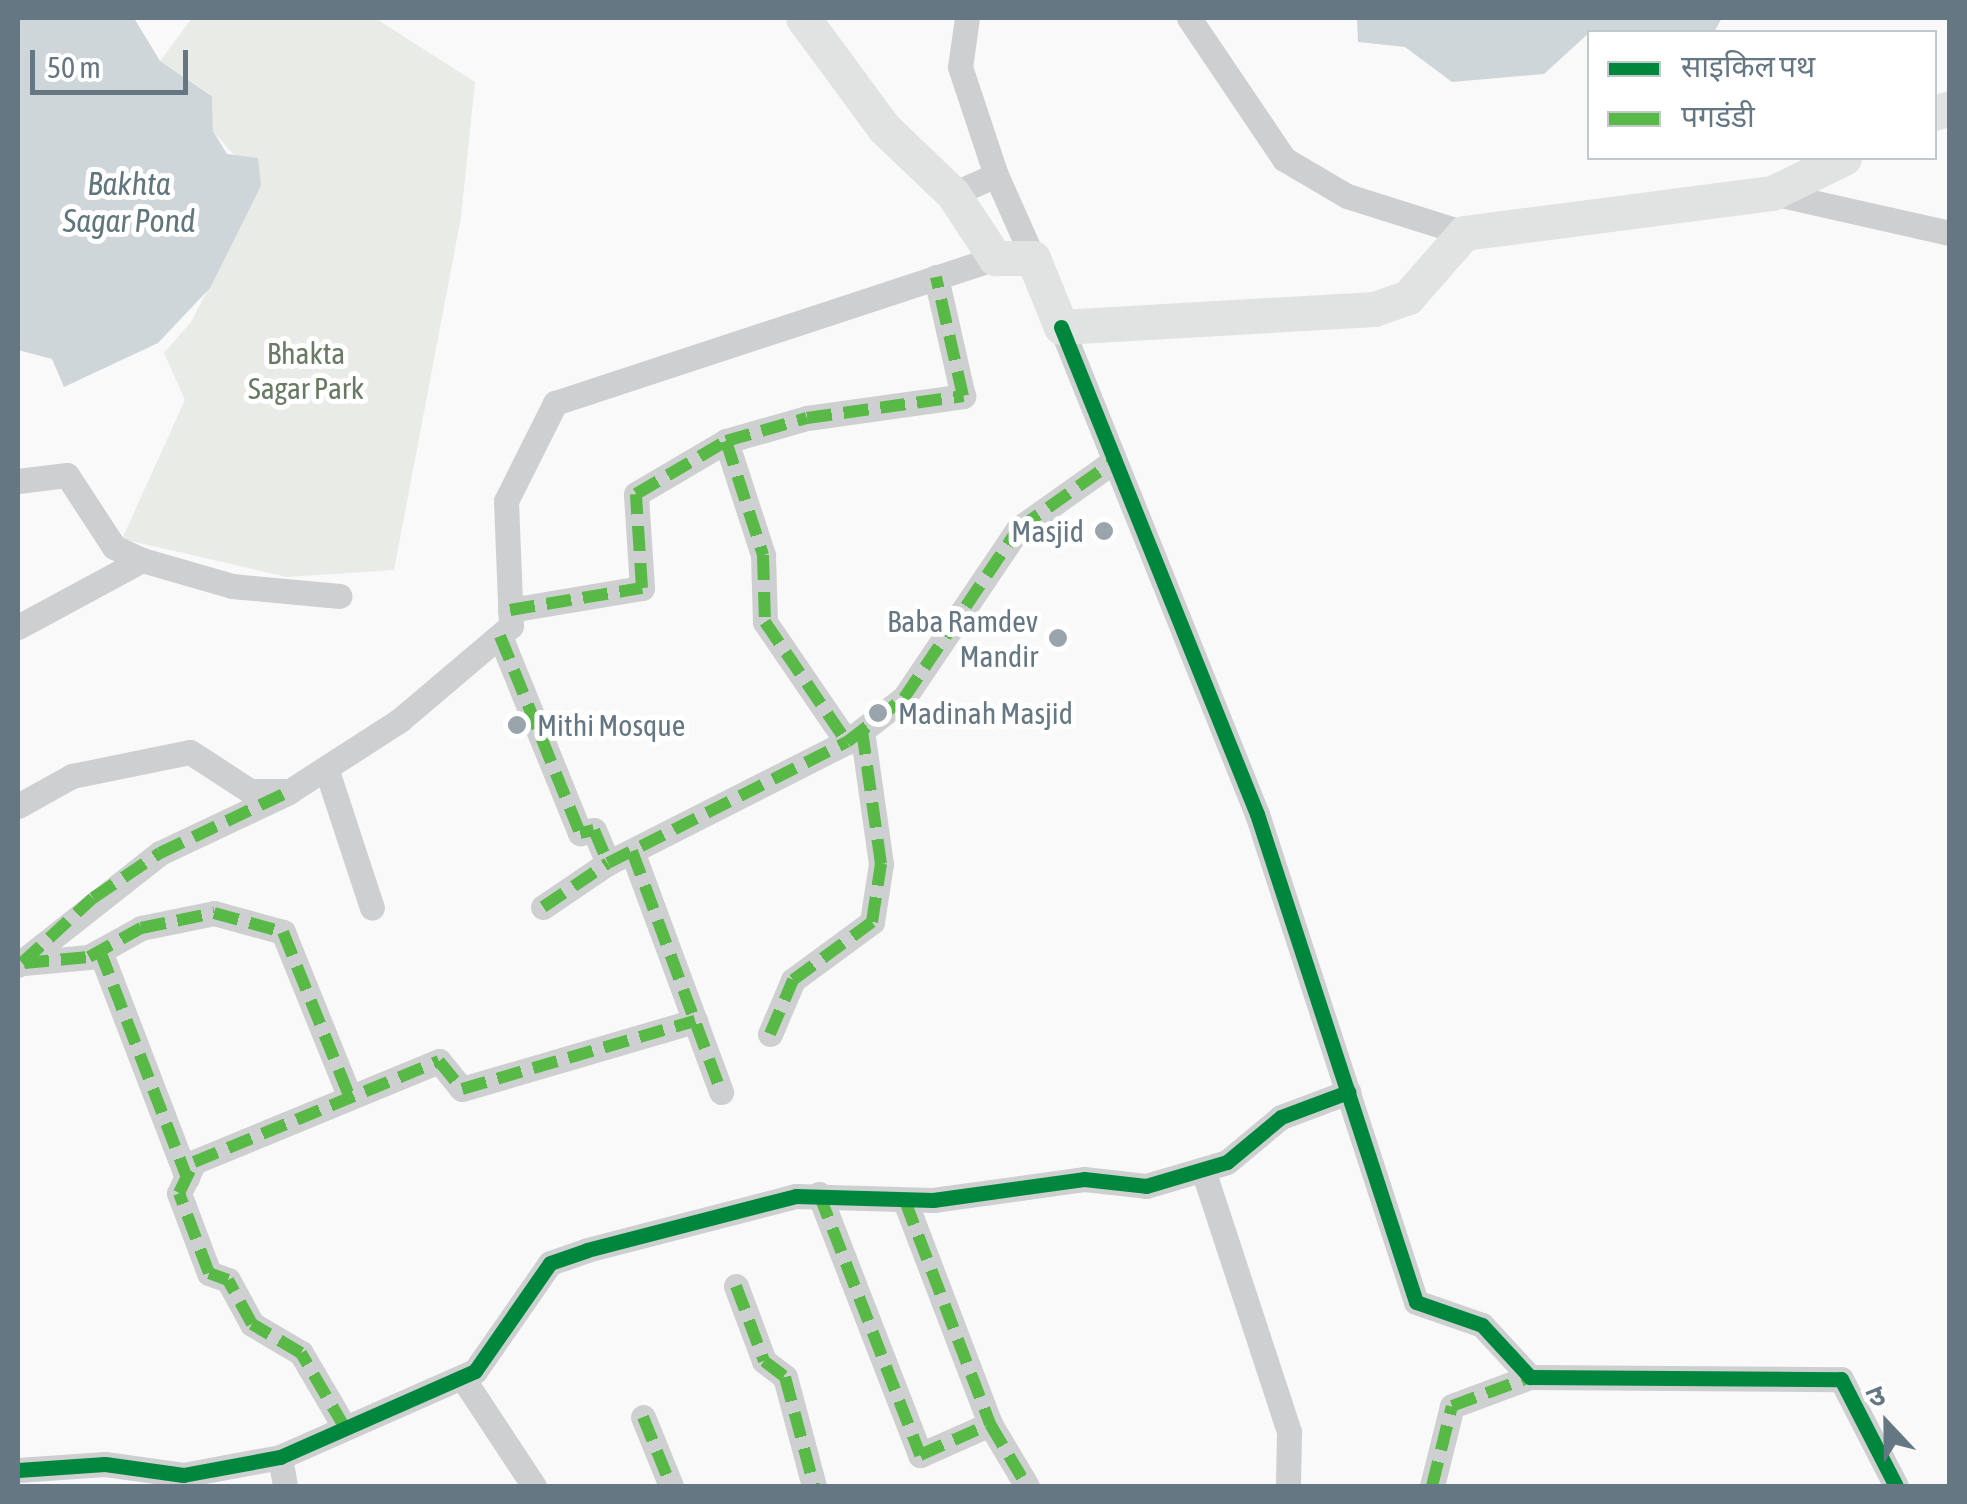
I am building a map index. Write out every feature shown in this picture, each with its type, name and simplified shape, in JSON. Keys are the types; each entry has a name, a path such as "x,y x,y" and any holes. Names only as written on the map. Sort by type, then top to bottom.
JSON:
{"street":[{"path":"803,18 884,128 953,194 995,258"},
{"path":"967,18 960,66 996,175 1061,326 1257,814 1416,1302 1482,1324 1530,1378"},
{"path":"1189,18 1296,168 1464,233 1772,194 1840,160"},
{"path":"953,194 996,175"},
{"path":"1772,194 1950,233"},
{"path":"1061,326 1374,308 1408,297 1464,233"},
{"path":"21,964 92,898 160,853 290,791 326,768 500,636 510,610 506,501 555,403 995,258 1032,258"},
{"path":"510,610 642,588 636,494 726,441 807,418 962,396 936,278"},
{"path":"726,441 762,556 765,622 855,736 881,864 872,922 793,980 770,1034"},
{"path":"543,906 608,864 855,736 904,698 944,647 971,591 1018,529 1114,461"},
{"path":"18,481 67,476 114,547 142,560 232,586 340,596"},
{"path":"18,627 142,560"},
{"path":"500,636 580,833 594,830 608,864"},
{"path":"18,806 72,776 190,752 250,791 290,791"},
{"path":"326,768 372,908"},
{"path":"632,851 721,1092"},
{"path":"21,964 100,950 141,928 214,914 283,932 349,1095"},
{"path":"100,950 186,1178"},
{"path":"346,1428 301,1353 252,1324 228,1280 209,1272 180,1193 194,1162 438,1061 462,1089 695,1022"},
{"path":"18,1470 105,1464 182,1475 280,1457 462,1377 550,1263 819,1194 905,1201 1084,1179 1146,1186 1227,1162 1281,1117 1348,1092"},
{"path":"1203,1170 1289,1432 1288,1486"},
{"path":"819,1194 920,1455 990,1424"},
{"path":"905,1201 990,1424 1027,1486"},
{"path":"736,1286 764,1361 785,1377 814,1486"},
{"path":"462,1377 534,1486"},
{"path":"1432,1486 1452,1406 1530,1378 1841,1379 1896,1486"},
{"path":"643,1417 671,1486"},
{"path":"280,1457 285,1486"}],"green space":[{"name":"Bhakta Sagar Park","path":"192,18 375,18 475,82 461,217 394,570 287,577 122,539 185,400 164,353 191,322 261,186 213,131 212,95 160,61"}],"water":[{"name":"Bakhta Sagar Pond","path":"18,18 134,18 160,61 212,96 213,131 227,154 258,158 261,186 210,288 158,343 64,387 52,359 18,350"},
{"path":"1357,18 1722,18 1715,30 1587,30 1587,35 1544,74 1452,82 1405,47 1358,42"}],"marked path":[{"path":"510,610 642,588 636,494 726,441 807,418 963,396 936,277"},
{"path":"726,441 763,555 765,622 847,742"},
{"path":"543,907 608,863 847,742 904,698 1018,529 1114,461"},
{"path":"500,636 580,833 594,830 608,863"},
{"path":"770,1034 793,980 872,922 881,864 862,731"},
{"path":"22,963 93,898 160,853 290,791"},
{"path":"632,851 721,1092"},
{"path":"24,963 89,957 141,928 214,913 283,932 349,1095"},
{"path":"100,951 187,1178"},
{"path":"345,1428 301,1353 252,1324 228,1280 209,1273 179,1193 194,1162 439,1061 462,1089 695,1021"},
{"path":"819,1194 920,1455 990,1424"},
{"path":"905,1201 990,1424 1027,1486"},
{"path":"736,1286 764,1361 785,1377 814,1486"},
{"path":"1432,1486 1452,1406 1530,1377"},
{"path":"643,1417 671,1486"}],"cycle path":[{"path":"1061,327 1257,814 1416,1302 1482,1325 1530,1377 1841,1379 1896,1486"},
{"path":"18,1470 105,1464 183,1475 280,1457 475,1371 550,1263 587,1250 796,1196 933,1200 1084,1179 1146,1186 1227,1162 1281,1117 1348,1092"}],"place":[{"name":"Masjid","path":"1104,531"},
{"name":"Baba Ramdev Mandir","path":"1058,638"},
{"name":"Madinah Masjid","path":"878,713"},
{"name":"Mithi Mosque","path":"517,725"}]}
